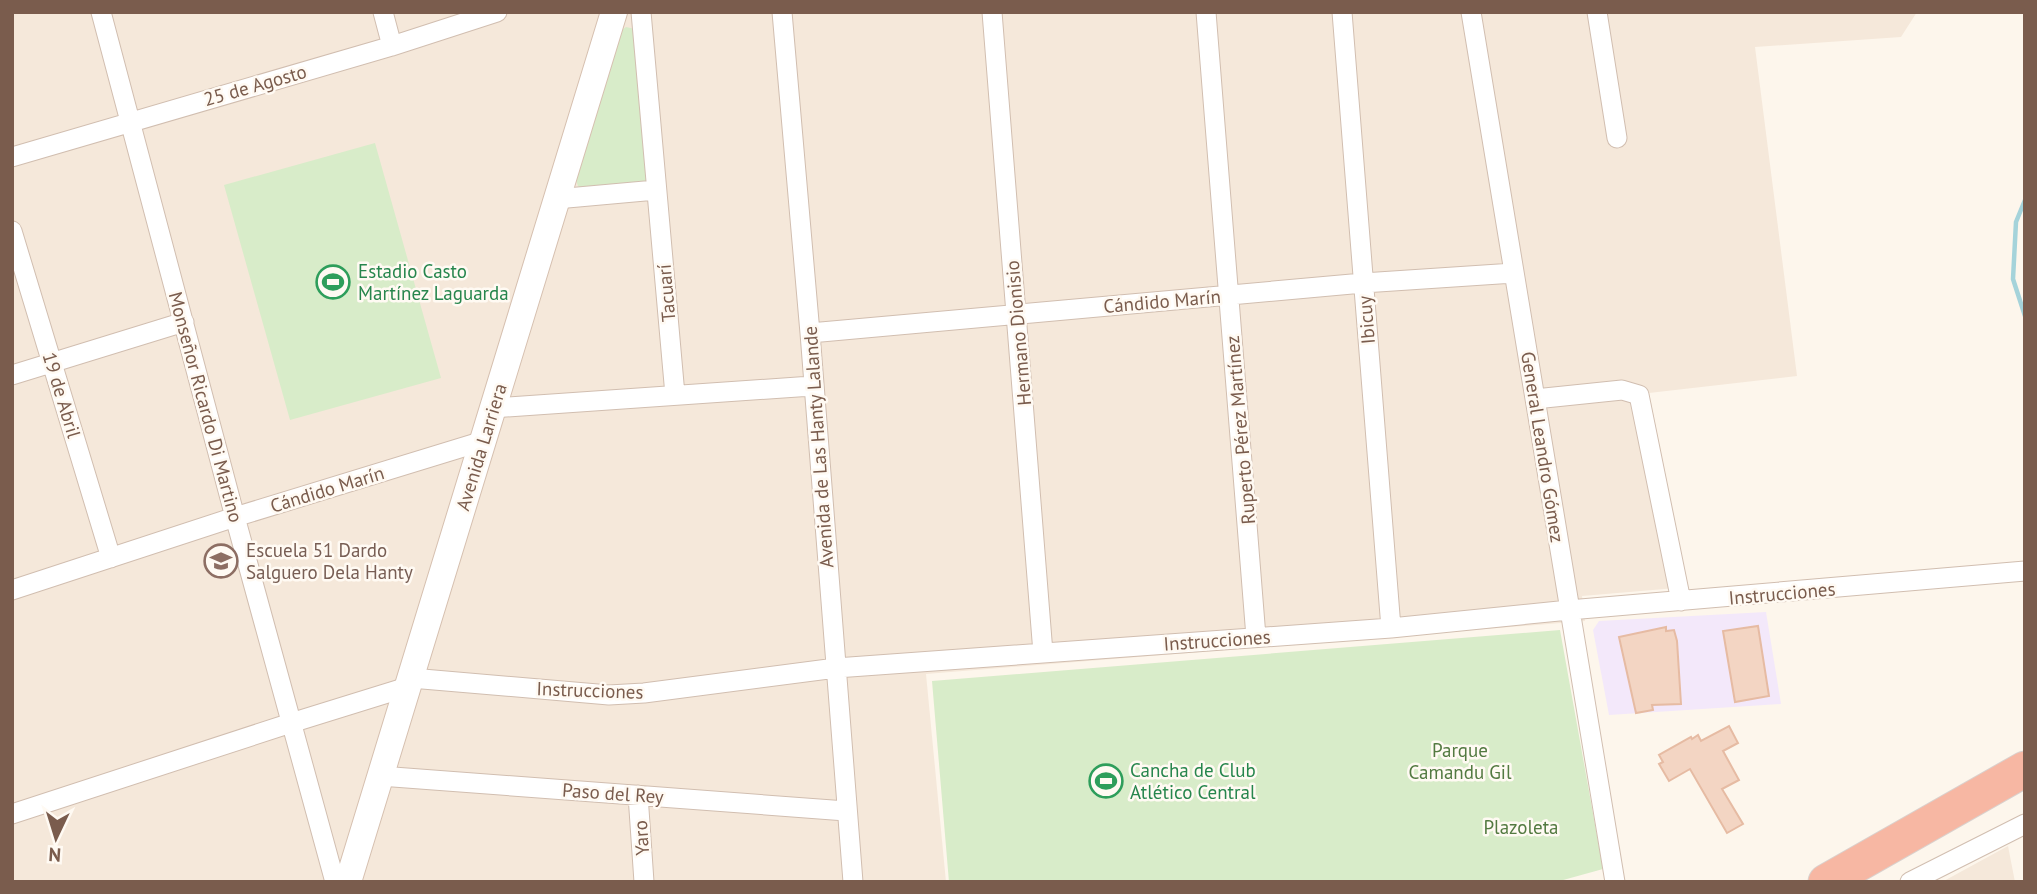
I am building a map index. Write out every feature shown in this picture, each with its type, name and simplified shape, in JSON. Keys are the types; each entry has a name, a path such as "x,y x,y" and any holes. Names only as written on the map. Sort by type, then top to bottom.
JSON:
{"highway":[{"path":"1826,882 2025,769"}],"street":[{"name":"Monseñor Ricardo Di Martino","path":"101,12 335,882"},
{"path":"383,12 392,46"},
{"name":"25 de Agosto","path":"12,158 130,121 392,46 497,12"},
{"name":"Avenida Larriera","path":"348,882 614,12"},
{"name":"Tacuarí","path":"641,12 676,396"},
{"name":"Avenida de Las Hanty Lalande","path":"782,12 853,882"},
{"name":"Hermano Dionisio","path":"992,12 1043,653"},
{"name":"Ruperto Pérez Martínez","path":"1206,12 1256,638"},
{"name":"Ibicuy","path":"1342,12 1391,628"},
{"name":"General Leandro Gómez","path":"1471,12 1615,882"},
{"path":"1597,12 1617,138"},
{"path":"556,199 656,190"},
{"name":"19 de Abril","path":"12,231 111,558"},
{"name":"Cándido Marín","path":"810,333 1363,283 1514,273"},
{"path":"12,376 184,322"},
{"path":"492,408 812,386"},
{"path":"1535,399 1622,390 1639,395 1681,601"},
{"name":"Cándido Marín","path":"12,590 235,517 482,441"},
{"name":"Instrucciones","path":"12,814 409,683 608,695 643,693 836,668 1391,628 2025,571"},
{"name":"Paso del Rey","path":"380,776 846,811"},
{"name":"Yaro","path":"638,795 644,882"},
{"path":"1910,882 2025,824"}],"shaded area":[{"path":"12,12 1917,12 1901,37 1755,47 1797,376 1649,393 1688,587 1582,596 1585,621 926,674 946,882 12,882"},
{"path":"1766,612 1781,704 1609,715 1593,630 1599,621"},
{"path":"2008,846 2015,882 1942,882"}],"green space":[{"path":"626,27 635,29 647,181 582,190 576,180 622,30"},
{"name":"Estadio Casto Martínez Laguarda","path":"375,143 441,378 290,420 224,185"},
{"name":"Parque Camandu Gil","path":"1560,630 1603,869 1556,882 949,882 932,681"}],"building":[{"path":"1758,626 1769,696 1735,702 1723,631"},
{"path":"1666,627 1666,631 1674,630 1677,641 1681,704 1652,705 1653,710 1636,713 1619,637"},
{"path":"1729,726 1738,743 1723,751 1739,780 1722,789 1743,824 1727,833 1690,769 1669,781 1659,764 1663,762 1659,755 1691,737 1692,739 1698,735 1701,741"}],"waterway":[{"path":"2025,200 2016,222 2013,279 2025,316"}],"place":[{"name":"Estadio Casto Martínez Laguarda","path":"333,282"},
{"name":"Escuela 51 Dardo Salguero Dela Hanty","path":"221,561"},
{"name":"Cancha de Club Atlético Central","path":"1106,781"}],"park label":[{"name":"Plazoleta","path":"1521,827"}]}
